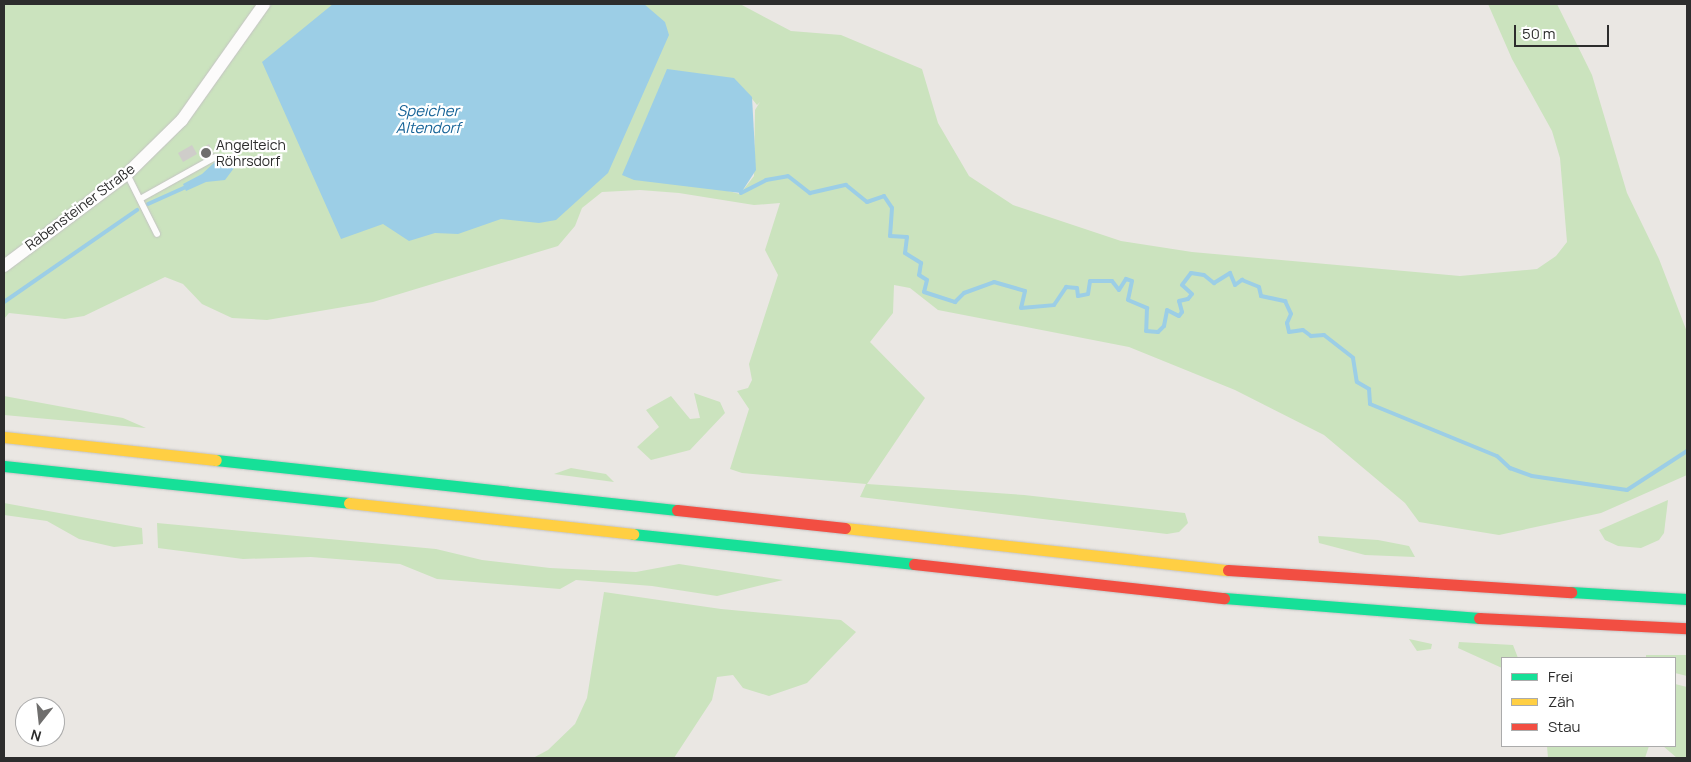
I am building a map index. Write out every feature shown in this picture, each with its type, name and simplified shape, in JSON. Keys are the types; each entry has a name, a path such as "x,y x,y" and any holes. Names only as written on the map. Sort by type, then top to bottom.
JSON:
{"highway":[{"path":"4,437 1284,576 1687,599"},
{"path":"4,466 1282,604 1532,622 1687,628"}],"street":[{"name":"Rabensteiner Straße","path":"4,266 127,174 182,120 264,4"}],"lane":[{"path":"140,199 216,157"},
{"path":"127,174 157,234"}],"green space":[{"path":"4,4 740,4 791,31 841,35 922,69 938,123 969,176 1013,205 1121,241 1192,252 1460,276 1537,269 1556,256 1567,242 1560,158 1552,131 1512,59 1488,4 1557,4 1592,75 1627,193 1659,259 1687,332 1687,475 1601,513 1499,535 1419,522 1405,503 1324,435 1235,390 1129,347 938,310 910,288 894,285 893,313 870,342 925,398 867,484 1024,495 1185,513 1188,523 1179,532 1167,534 860,497 866,484 742,473 730,469 749,409 737,391 748,388 752,380 749,364 778,275 765,250 780,203 754,205 679,193 640,190 602,192 582,208 575,226 558,246 373,302 267,320 232,318 202,304 183,284 165,277 84,316 65,319 9,313 4,319","holes":["745,90 757,105 760,102 755,110 754,176 740,194 677,178"]},
{"path":"694,393 720,402 725,413 690,450 651,460 637,447 659,427 646,410 671,396 690,419 700,418"},
{"path":"4,396 123,418 146,428 4,415"},
{"path":"571,468 606,474 614,482 554,474"},
{"path":"1668,500 1664,533 1659,540 1641,548 1618,546 1605,540 1599,530"},
{"path":"4,503 142,528 143,544 114,547 79,539 47,521 4,515"},
{"path":"157,523 436,549 482,560 550,568 636,572 679,564 783,580 717,596 652,586 576,580 560,589 437,579 400,564 311,557 243,559 158,548"},
{"path":"1318,536 1378,540 1409,546 1415,557 1365,555 1319,543"},
{"path":"604,592 721,609 841,620 856,632 807,683 769,696 743,688 733,675 717,677 712,700 674,758 533,758 548,750 575,724 587,698"},
{"path":"1409,639 1432,644 1431,649 1417,651"},
{"path":"1459,642 1513,645 1518,657 1501,657 1501,668 1458,648"},
{"path":"1646,655 1687,655 1687,676 1676,673 1676,657 1646,657"},
{"path":"1676,684 1687,687 1687,758 1677,758 1664,747 1676,747"},
{"path":"1547,747 1649,747 1645,758 1548,758"}],"water":[{"name":"Speicher Altendorf","path":"333,4 644,4 665,22 669,35 608,173 556,220 539,223 501,219 458,234 435,233 409,241 383,224 341,239 262,62"},
{"path":"667,69 734,78 752,97 756,170 741,193 634,180 622,175"},
{"path":"247,156 249,161 234,168 225,180 206,182 186,191 183,184 202,174 216,161 231,163"}],"building":[{"path":"209,144 214,155 204,160 199,150"},
{"path":"192,145 197,154 183,162 178,153"}],"waterway":[{"path":"741,193 766,180 788,176 810,193 846,185 867,202 884,196 892,208 890,236 907,237 905,253 921,263 919,275 927,280 924,292 955,302 964,293 994,282 1025,291 1021,308 1054,305 1066,287 1077,288 1078,296 1088,294 1090,281 1112,281 1119,290 1126,279 1132,281 1128,300 1147,308 1146,331 1158,332 1164,326 1167,310 1179,316 1182,312 1179,301 1188,299 1192,294 1182,285 1191,273 1204,275 1214,283 1230,273 1235,285 1242,280 1259,287 1261,296 1285,301 1291,314 1287,323 1289,332 1303,330 1311,336 1324,335 1353,358 1357,382 1369,389 1370,404 1497,456 1510,468 1532,476 1627,490 1687,451"},
{"path":"148,204 188,186"},
{"path":"4,302 137,210"}],"traffic: fast":[{"path":"216,460 677,510"},
{"path":"4,466 349,503"},
{"path":"633,534 914,564"},
{"path":"1571,592 1687,599"},
{"path":"1224,598 1479,618"}],"traffic: slow":[{"path":"4,437 216,460"},
{"path":"349,503 633,534"},
{"path":"845,528 1228,570"}],"traffic: jam":[{"path":"677,510 845,528"},
{"path":"914,564 1224,598"},
{"path":"1228,570 1571,592"},
{"path":"1479,618 1687,628"}],"place":[{"name":"Angelteich Röhrsdorf","path":"206,153"}]}
